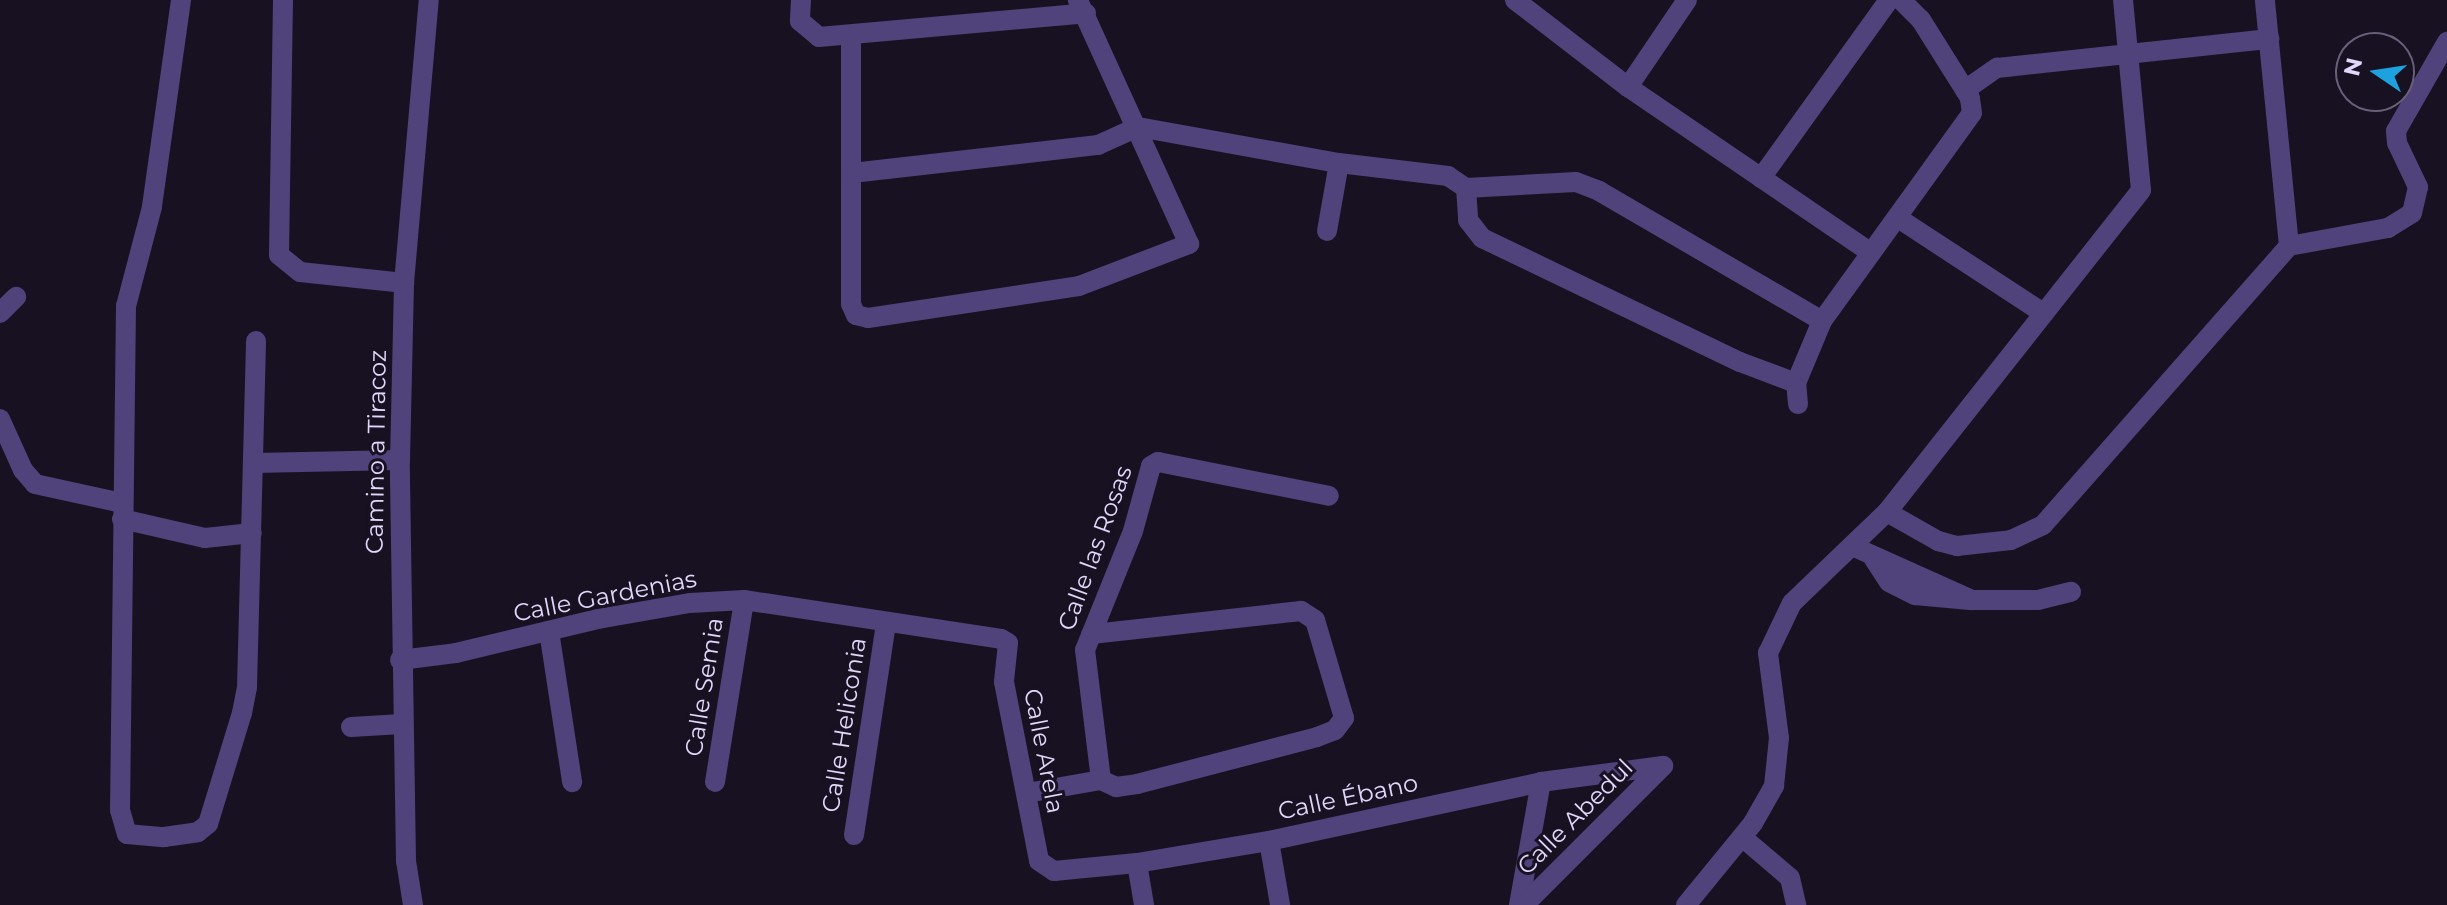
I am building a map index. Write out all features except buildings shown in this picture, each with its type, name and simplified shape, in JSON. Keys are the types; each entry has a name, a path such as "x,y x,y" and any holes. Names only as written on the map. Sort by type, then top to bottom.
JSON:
{"street":[{"path":"181,0 172,36 152,207 126,306 120,810 127,834 142,837 198,832 208,824 247,687 256,341"},
{"path":"283,0 279,255 300,272 404,283"},
{"name":"Camino a Tiracoz","path":"413,905 406,861 400,660 400,460 404,283 429,0"},
{"path":"801,0 800,21 807,31 819,37 851,36 1082,7 1189,244 1079,286 868,318 856,315 851,304 851,36"},
{"path":"1515,0 1628,87 1871,253"},
{"path":"1628,87 1687,0"},
{"path":"1761,178 1889,0"},
{"path":"1466,188 1468,220 1482,238 1740,362 1797,393 1822,321 1972,113 1965,90 1921,20 1901,0"},
{"path":"1686,905 1742,837 1774,786 1779,738 1768,653 1792,603 1887,512 2141,190 2123,0"},
{"path":"2265,0 2289,246"},
{"path":"1965,90 1997,68 2269,39"},
{"path":"1887,512 1938,541 1957,546 2011,540 2043,525 2289,246 2388,228 2412,213 2418,187 2397,143 2396,131 2447,42"},
{"path":"852,173 1098,145 1138,127 1339,163 1448,176 1466,188 1576,182 1599,191 1822,321"},
{"path":"1327,231 1339,163"},
{"path":"1898,218 2043,313"},
{"path":"0,313 16,297"},
{"path":"0,419 23,470 35,484 205,538 252,533"},
{"path":"254,463 400,460"},
{"name":"Calle las Rosas","path":"1101,780 1085,650 1133,531 1145,475 1158,462 1329,496"},
{"path":"1852,546 1874,559 1933,579 1972,600 2038,600 2071,592"},
{"name":"Calle Gardenias","path":"400,660 456,653 690,603 744,600 1008,643"},
{"name":"Calle Semia","path":"715,782 744,600"},
{"path":"1027,793 1101,780 1116,787 1137,784 1317,737 1341,726 1343,704 1310,614 1290,611 1091,634"},
{"name":"Calle Heliconia","path":"854,835 886,623"},
{"path":"549,631 572,782"},
{"name":"Calle Arela","path":"1008,643 1004,682 1043,869"},
{"path":"351,727 402,724"},
{"name":"Calle Ébano","path":"1043,869 1137,863 1269,841 1541,782 1663,766"},
{"name":"Calle Abedul","path":"1521,905 1663,766"},
{"path":"1521,905 1541,782"},
{"path":"1742,837 1790,878 1796,905"},
{"path":"1269,841 1280,905"},
{"path":"1137,863 1144,905"}]}
